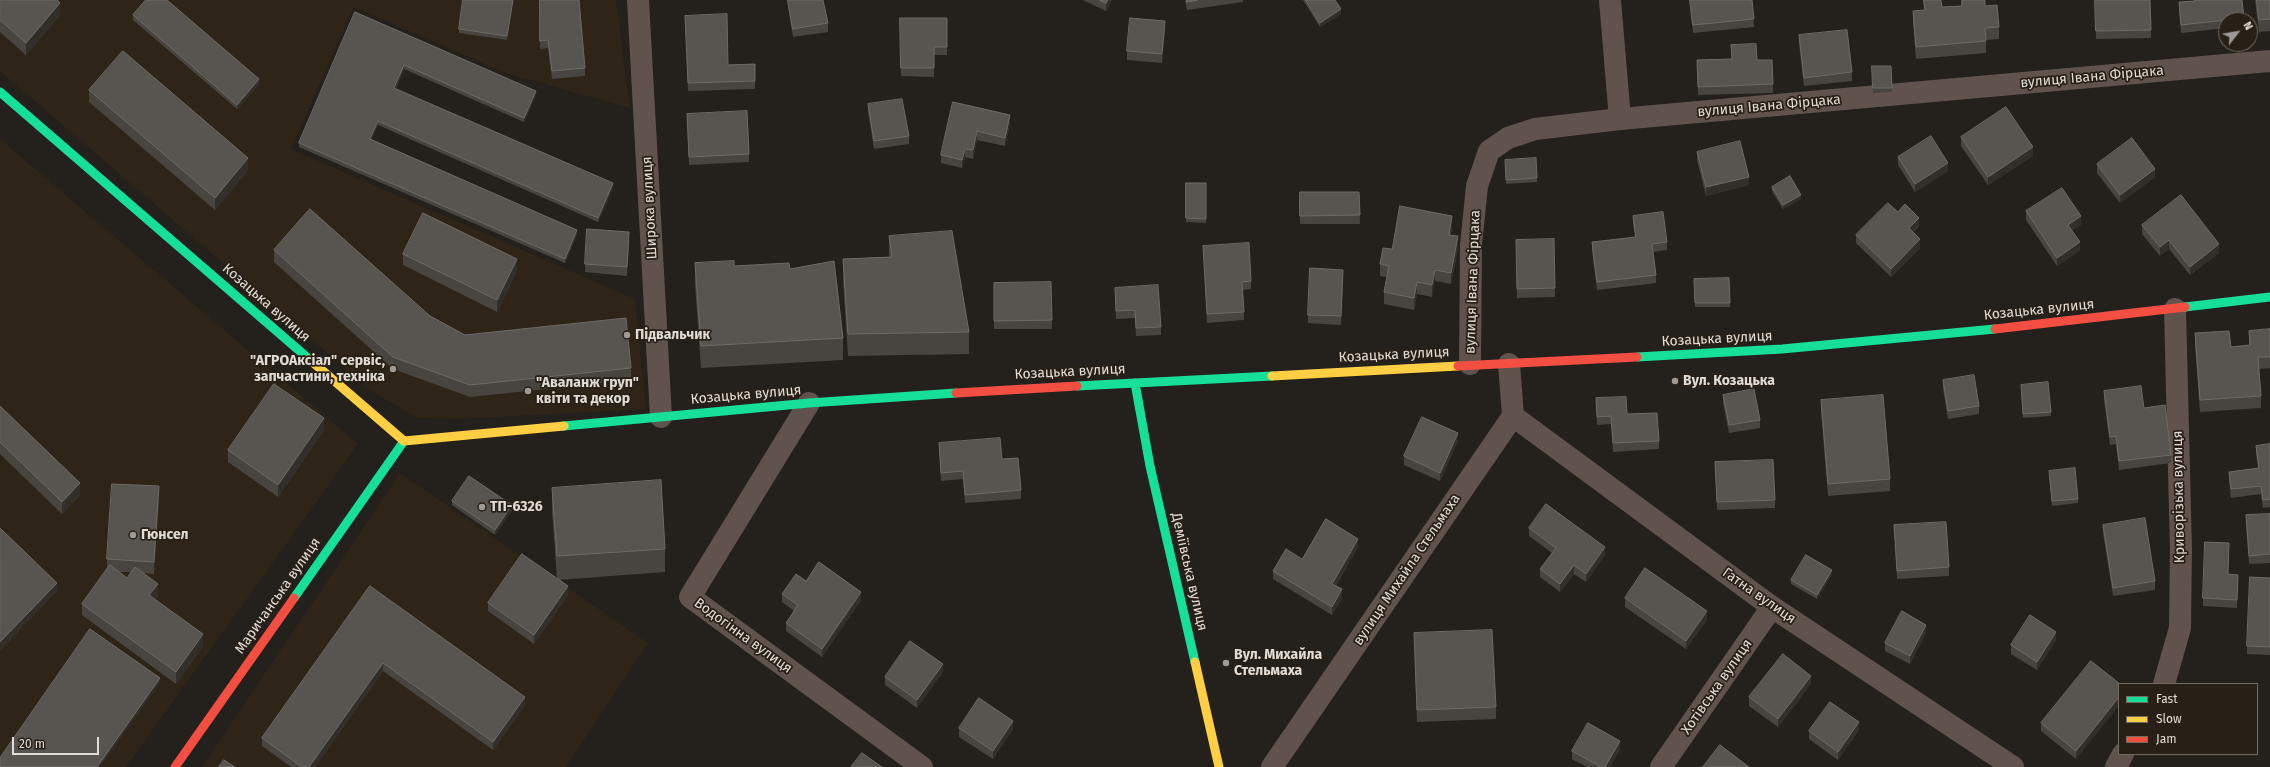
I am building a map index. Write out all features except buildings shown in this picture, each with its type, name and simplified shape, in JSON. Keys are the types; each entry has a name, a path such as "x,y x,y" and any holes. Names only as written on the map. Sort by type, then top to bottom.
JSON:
{"street":[{"name":"Широка вулиця","path":"638,0 661,417"},
{"path":"1610,0 1620,119"},
{"name":"вулиця Івана Фірцака","path":"1470,364 1471,245 1477,186 1489,151 1508,138 1535,129 1620,119 2270,61"},
{"name":"Козацька вулиця","path":"0,92 404,441 809,403 982,391 1470,364 1509,364 1782,349 2017,327 2270,297"},
{"name":"Криворізька вулиця","path":"2164,683 2180,628 2181,550 2175,309"},
{"path":"1509,364 1513,416"},
{"name":"Деміївська вулиця","path":"1135,383 1150,466 1219,767"},
{"name":"Водогінна вулиця","path":"809,403 690,596 922,767"},
{"name":"Гатна вулиця","path":"1513,416 1772,607 2013,767"},
{"name":"вулиця Михайла Стельмаха","path":"1272,767 1513,416"},
{"name":"Маричанська вулиця","path":"175,767 404,441"},
{"name":"Хотівська вулиця","path":"1661,767 1772,607"},
{"path":"2116,767 2123,755"}],"shaded area":[{"path":"0,0 616,0 630,108 505,73 354,7 291,149 635,299 646,409 458,419 417,418 370,390 0,71"},
{"path":"0,139 358,444 126,767 0,767"},
{"path":"400,473 648,643 566,767 202,767"}],"traffic: fast":[{"path":"0,92 309,359"},
{"path":"2185,307 2270,297"},
{"path":"1637,357 1782,349 1995,329"},
{"path":"1077,386 1272,376"},
{"path":"1135,383 1150,466 1195,662"},
{"path":"564,426 809,403 956,393"},
{"path":"294,598 404,441"}],"traffic: slow":[{"path":"309,359 404,441 564,426"},
{"path":"1272,376 1458,366"},
{"path":"1195,662 1219,767"}],"traffic: jam":[{"path":"1995,329 2185,307"},
{"path":"1458,366 1637,357"},
{"path":"956,393 1077,386"},
{"path":"175,767 294,598"}],"place":[{"name":"Підвальчик","path":"627,335"},
{"name":"\"АГРОАксіал\" сервіс, запчастини, техніка","path":"393,369"},
{"name":"Вул. Козацька","path":"1675,381"},
{"name":"\"Аваланж груп\" квіти та декор","path":"528,391"},
{"name":"ТП-6326","path":"482,507"},
{"name":"Гюнсел","path":"133,535"},
{"name":"Вул. Михайла Стельмаха","path":"1226,663"}]}
